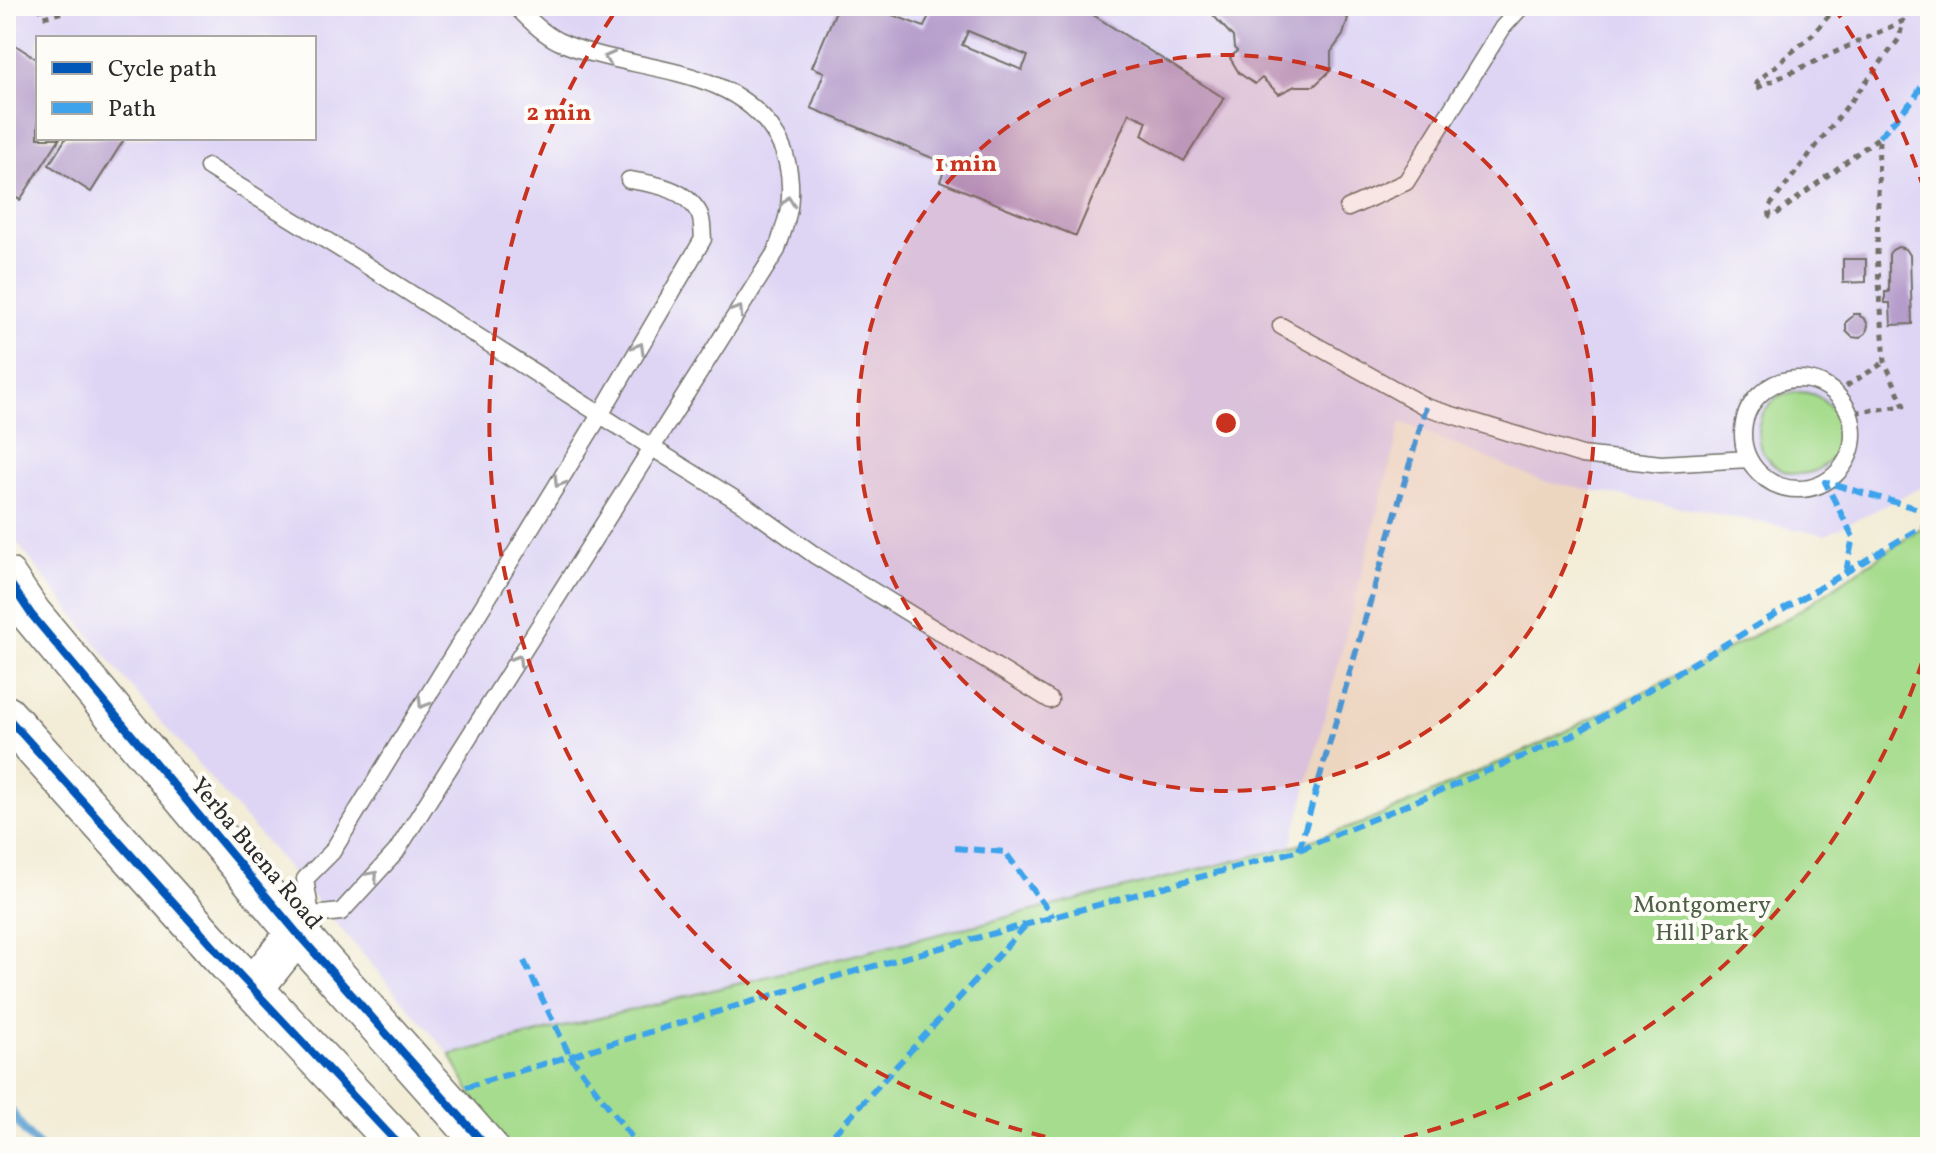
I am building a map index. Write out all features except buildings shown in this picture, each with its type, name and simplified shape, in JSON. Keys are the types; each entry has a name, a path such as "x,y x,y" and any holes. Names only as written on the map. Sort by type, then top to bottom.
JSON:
{"street":[{"name":"Yerba Buena Road","path":"6,577 31,614 304,924 487,1147"},
{"path":"6,716 401,1147"},
{"path":"253,988 304,924"}],"lane":[{"path":"516,6 528,20 556,40 591,53 704,81 727,90 754,109 768,123 783,147 790,178 789,210 777,250 396,852 341,912 304,924 305,879 332,852 600,415 703,239 701,215 687,199 664,186 629,180"},
{"path":"1348,208 1406,182 1503,27 1522,6"},
{"path":"208,167 746,506 816,556 1050,700"},
{"path":"1281,326 1426,407 1582,455 1661,464 1749,459"},
{"path":"1804,379 1823,385 1839,396 1849,413 1853,432 1850,452 1840,469 1825,482 1809,488 1791,488 1774,483 1760,473 1749,459 1744,440 1745,420 1753,402 1766,389 1784,380 1804,379"}],"path":[{"path":"40,6 43,17 89,6"},
{"path":"1837,6 1813,34 1758,81 1755,89 1903,21 1899,39 1769,207 1770,216 1774,216 1879,137 1877,255 1885,362 1904,406 1849,413"},
{"path":"1839,396 1848,385 1885,362"}],"shaded area":[{"path":"6,6 1930,6 1930,483 1826,535 1542,481 1401,422 1291,847 450,1055 125,680 6,529"}],"green space":[{"path":"1799,392 1815,395 1828,404 1837,417 1840,433 1837,449 1828,462 1815,471 1799,474 1783,471 1770,462 1761,449 1758,433 1761,417 1770,404 1783,395"},
{"name":"Montgomery Hill Park","path":"1930,522 1930,1147 509,1147 489,1127 450,1055 1291,847 1366,822 1540,744 1793,615"}],"waterway":[{"path":"6,1104 39,1147"}],"marked path":[{"path":"1879,137 1914,99 1930,72"},
{"path":"1299,850 1426,407"},
{"path":"1846,572 1853,537 1825,482 1922,510 1930,507"},
{"path":"524,961 570,1056 823,980 1299,850 1573,735 1930,522"},
{"path":"955,848 1005,852 1053,917"},
{"path":"822,1147 1027,924"},
{"path":"466,1087 570,1056 639,1147"}],"cycle path":[{"path":"6,577 31,614 297,933 487,1147"},
{"path":"6,716 220,954 401,1147"}]}
